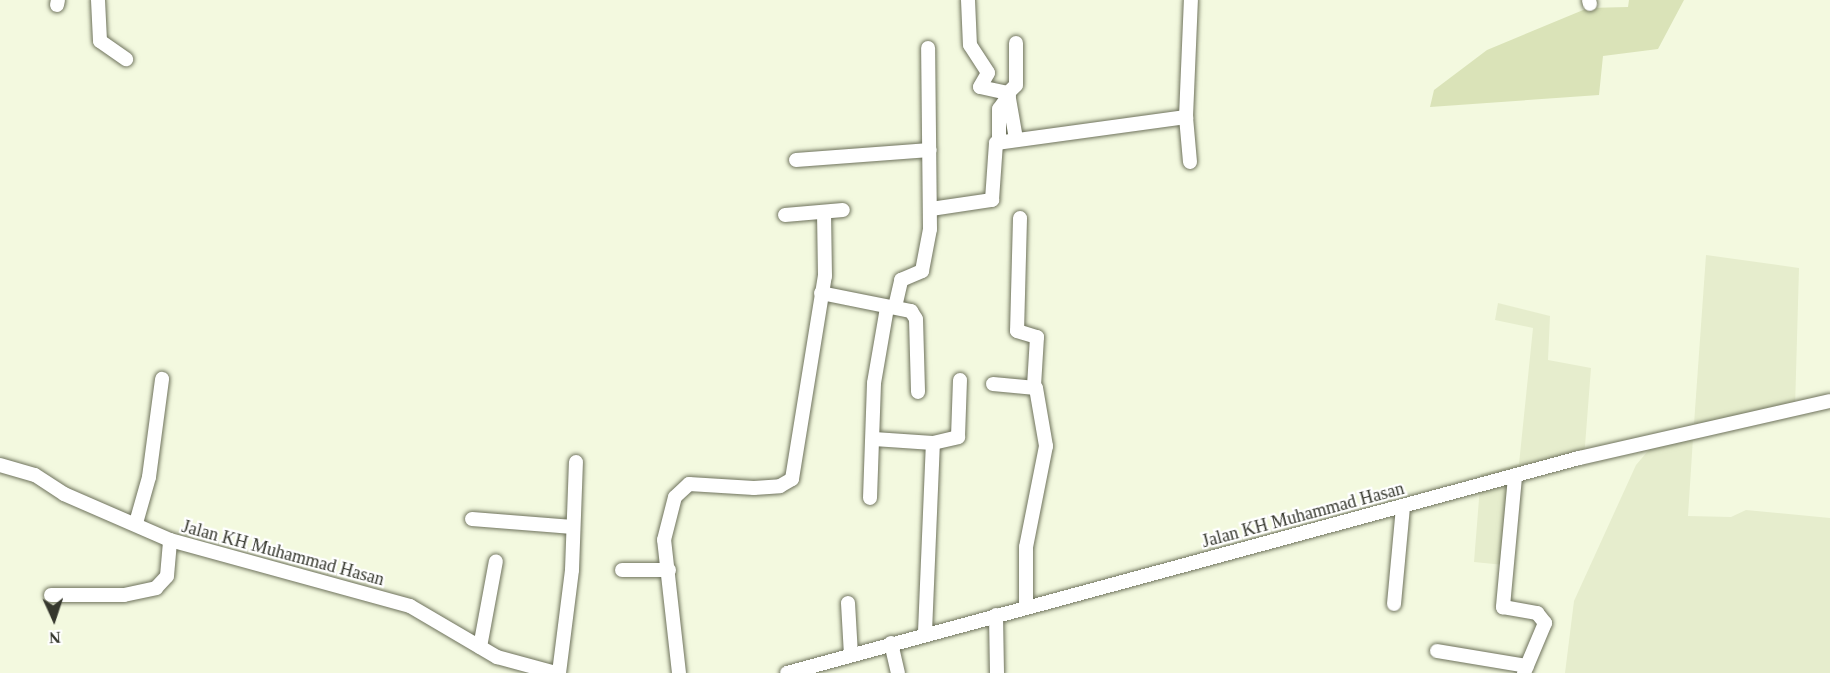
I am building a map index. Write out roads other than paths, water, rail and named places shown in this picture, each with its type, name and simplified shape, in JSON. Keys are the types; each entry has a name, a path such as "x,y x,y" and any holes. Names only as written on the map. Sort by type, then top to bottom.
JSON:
{"street":[{"path":"98,0 100,41 126,59"},
{"path":"968,0 970,45 987,71 980,87 1009,94"},
{"path":"1190,162 1186,117 1191,0"},
{"path":"999,143 999,109 1016,85 1016,43"},
{"path":"870,498 874,439 874,383 891,307 901,280 922,271 931,209 928,48"},
{"path":"1009,94 1016,139"},
{"path":"931,209 992,200 992,147 999,143 1186,117"},
{"path":"796,160 930,150"},
{"path":"785,215 843,210"},
{"path":"679,673 664,540 681,487 780,486 792,479 821,293 824,212"},
{"path":"1020,219 1017,331 1037,337 1034,386 1047,452 1028,537 1026,606"},
{"path":"821,293 911,311 916,319 918,392"},
{"path":"136,523 149,477 162,379"},
{"path":"874,439 933,443 958,437 960,380"},
{"path":"993,384 1034,386"},
{"name":"Jalan KH Muhammad Hasan","path":"787,673 925,632 1515,477 1830,401"},
{"path":"925,632 933,443"},
{"path":"558,673 573,527 576,462"},
{"name":"Jalan KH Muhammad Hasan","path":"0,465 36,475 73,498 136,523 170,540 410,606 509,662 558,673"},
{"path":"1437,651 1525,670 1545,623 1537,613 1503,607 1515,477"},
{"path":"1394,604 1403,507"},
{"path":"472,519 573,527"},
{"path":"51,595 124,595 156,588 167,576 170,540"},
{"path":"480,647 496,561"},
{"path":"622,570 669,570"},
{"path":"848,603 850,655"},
{"path":"996,615 997,673"},
{"path":"891,643 898,673"}]}
